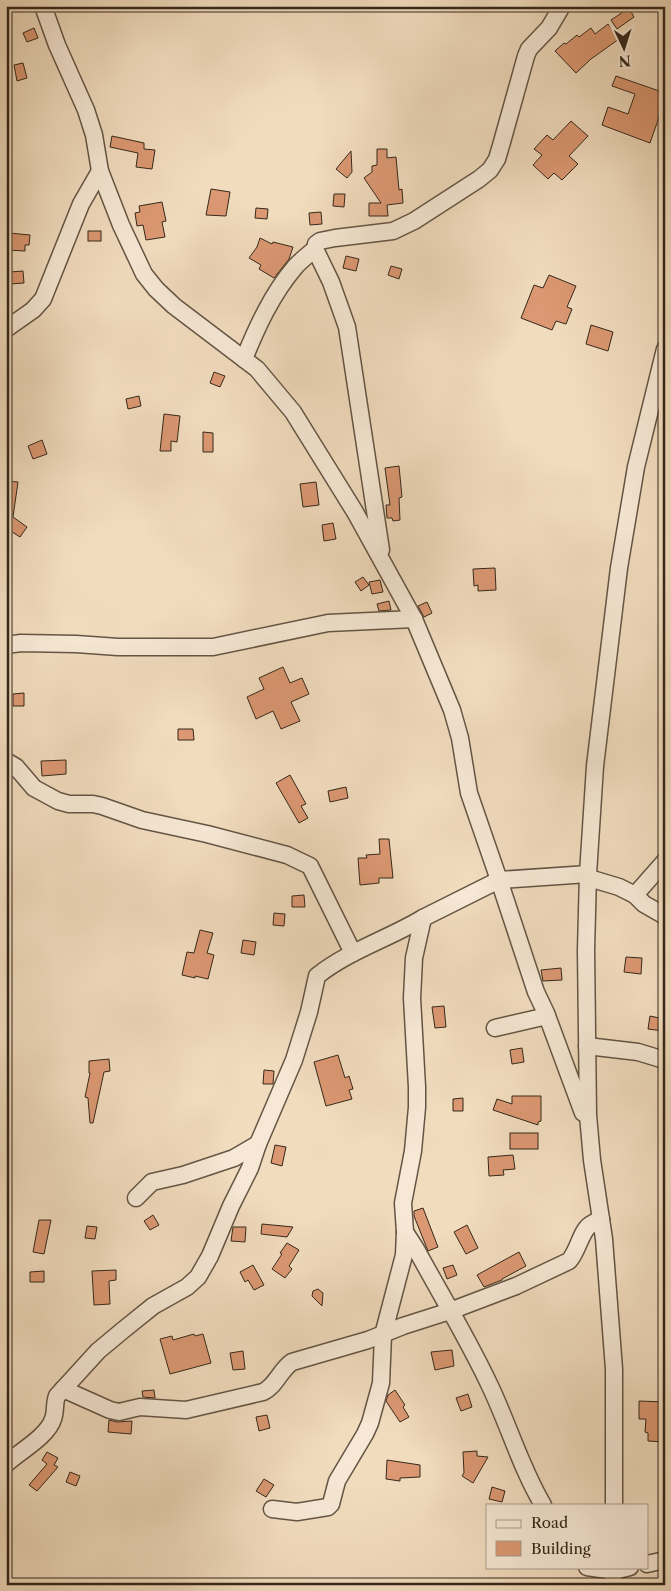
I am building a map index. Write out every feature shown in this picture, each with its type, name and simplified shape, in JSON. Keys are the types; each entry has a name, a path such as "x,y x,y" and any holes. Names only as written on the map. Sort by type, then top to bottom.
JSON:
{"street":[{"path":"43,6 56,45 86,110 94,135 100,171 121,225 144,274 174,306 257,370 293,412 355,512 414,619 452,710 460,738 469,793 536,992 547,1016 589,1130"},
{"path":"244,359 257,328 283,283 296,266 315,249 316,244 320,241 392,231 414,221 490,170 497,159 526,56 549,28 562,6"},
{"path":"6,329 33,310 43,299 81,204 100,171"},
{"path":"315,249 331,282 347,327 382,560"},
{"path":"614,1504 614,1369 604,1239 589,1130 586,950 588,876 595,766 619,568 636,467 665,349"},
{"path":"6,645 21,643 118,647 213,647 328,623 414,619"},
{"path":"6,761 16,767 34,788 58,802 102,806 142,820 287,855 301,861 310,866 353,953"},
{"path":"635,895 665,861"},
{"path":"6,1464 48,1430 53,1421 57,1396 98,1351 153,1306 187,1287 198,1277 210,1256 230,1206 250,1168 280,1088 294,1060 309,1012 317,976 353,953 499,880 588,876 635,895 644,904 665,916"},
{"path":"272,1509 297,1512 328,1507 332,1504 337,1481 370,1423 381,1383 383,1335 404,1255 405,1232 402,1203 413,1151 417,1106 412,991 414,958 423,918"},
{"path":"495,1028 547,1016"},
{"path":"587,1046 638,1052 661,1059 665,1056"},
{"path":"136,1198 152,1182 183,1175 234,1158 258,1144"},
{"path":"63,1389 110,1410 119,1412 140,1408 186,1410 263,1392 268,1389 285,1366 292,1362 383,1335 403,1326 450,1311 516,1286 569,1260 575,1254 585,1230 589,1225 601,1220"},
{"path":"405,1232 489,1383 528,1476 542,1504"},
{"path":"648,1564 665,1560"},
{"path":"591,1568 613,1574 628,1568"}],"building":[{"path":"629,8 634,17 617,29 611,20"},
{"path":"608,24 619,39 591,59 576,73 555,51 577,35 579,37 591,28 595,34"},
{"path":"34,28 38,38 27,42 23,33"},
{"path":"23,63 27,78 17,81 14,65"},
{"path":"616,76 665,93 665,100 650,143 602,125 608,107 628,114 635,94 612,86"},
{"path":"571,121 588,136 569,156 578,164 562,180 554,173 548,179 533,165 542,155 534,149 547,135 553,140"},
{"path":"112,136 144,143 144,149 155,150 152,169 136,167 138,153 110,147"},
{"path":"377,149 387,149 387,158 396,157 399,190 402,189 403,203 387,205 388,216 369,216 369,203 381,203 364,178 372,172 372,166 377,165"},
{"path":"351,151 352,172 347,178 336,169"},
{"path":"211,189 230,192 226,216 206,215"},
{"path":"334,194 345,194 344,207 333,206"},
{"path":"162,202 166,221 162,222 165,237 146,240 143,225 137,226 135,213 140,212 139,206"},
{"path":"256,208 268,209 267,219 255,218"},
{"path":"321,212 322,224 310,225 309,213"},
{"path":"88,231 101,231 101,241 88,241"},
{"path":"9,233 30,235 29,245 25,245 25,251 7,250"},
{"path":"260,238 272,244 273,242 293,247 289,259 274,278 259,269 261,265 249,258 257,247"},
{"path":"346,256 359,259 356,271 343,268"},
{"path":"391,266 402,269 399,279 388,275"},
{"path":"23,271 24,283 10,284 10,272"},
{"path":"549,275 576,286 567,307 572,309 566,324 556,321 552,330 521,318 534,285 543,288"},
{"path":"591,325 613,332 608,351 586,344"},
{"path":"214,372 225,376 220,387 210,383"},
{"path":"139,396 141,406 128,409 126,399"},
{"path":"164,414 180,416 177,442 171,441 171,451 160,451"},
{"path":"203,432 213,433 213,452 203,452"},
{"path":"42,440 47,454 33,459 28,446"},
{"path":"399,466 402,497 399,498 400,520 393,521 392,518 387,518 386,505 390,505 385,468"},
{"path":"6,481 18,482 13,517 27,527 20,537 6,528"},
{"path":"316,482 319,505 303,507 300,484"},
{"path":"333,523 336,539 324,541 322,525"},
{"path":"495,568 496,590 478,591 478,585 474,586 473,569"},
{"path":"363,577 369,585 361,591 355,582"},
{"path":"380,580 383,592 372,594 369,582"},
{"path":"389,601 391,610 379,611 377,604"},
{"path":"427,602 432,613 424,617 418,606"},
{"path":"283,667 290,683 302,678 309,694 291,702 300,721 281,729 273,711 256,719 247,697 264,689 259,678"},
{"path":"24,693 24,706 13,706 13,694"},
{"path":"178,729 193,729 194,740 178,740"},
{"path":"66,760 66,774 42,776 41,761"},
{"path":"290,775 306,804 301,806 308,818 299,823 276,783"},
{"path":"346,787 348,798 330,802 328,791"},
{"path":"379,839 389,839 393,878 379,878 379,883 360,885 358,858 367,858 366,855 380,854"},
{"path":"304,895 305,907 292,907 292,896"},
{"path":"274,913 285,914 284,926 273,925"},
{"path":"200,930 213,933 207,953 214,955 208,979 182,975 187,952 194,953"},
{"path":"243,940 256,942 254,955 241,953"},
{"path":"626,957 642,958 641,974 624,972"},
{"path":"561,968 562,980 543,981 541,970"},
{"path":"444,1006 446,1027 435,1028 432,1007"},
{"path":"650,1016 664,1019 663,1031 648,1029"},
{"path":"522,1048 524,1062 512,1064 510,1050"},
{"path":"338,1055 345,1078 349,1076 353,1089 349,1090 352,1099 326,1106 314,1062"},
{"path":"109,1059 110,1071 104,1072 93,1123 90,1123 88,1098 85,1097 90,1073 89,1061"},
{"path":"264,1070 274,1071 273,1084 263,1084"},
{"path":"512,1096 541,1096 541,1121 538,1122 538,1125 493,1110 497,1099 512,1104"},
{"path":"463,1098 463,1111 453,1111 453,1099"},
{"path":"510,1133 538,1133 538,1149 510,1149"},
{"path":"275,1145 286,1147 282,1166 271,1163"},
{"path":"513,1155 515,1169 503,1170 504,1175 489,1176 488,1157"},
{"path":"423,1208 438,1247 428,1251 414,1216 414,1211"},
{"path":"153,1215 159,1225 150,1230 144,1221"},
{"path":"39,1220 51,1220 44,1254 33,1252"},
{"path":"262,1224 293,1227 287,1237 261,1234"},
{"path":"467,1225 478,1248 466,1254 454,1232"},
{"path":"87,1226 97,1227 95,1239 85,1238"},
{"path":"233,1227 246,1227 245,1242 231,1241"},
{"path":"287,1243 299,1250 289,1266 292,1269 285,1278 272,1269"},
{"path":"519,1252 526,1266 502,1280 484,1287 477,1275"},
{"path":"253,1265 264,1285 254,1290 248,1280 245,1282 240,1272"},
{"path":"453,1265 457,1275 447,1279 443,1268"},
{"path":"116,1270 116,1280 109,1281 110,1304 94,1305 92,1271"},
{"path":"44,1271 44,1282 30,1282 30,1272"},
{"path":"318,1289 323,1293 322,1306 312,1296 313,1291"},
{"path":"194,1334 195,1336 203,1334 211,1363 170,1374 160,1339 172,1336 173,1340"},
{"path":"452,1350 454,1366 435,1370 431,1352"},
{"path":"243,1351 245,1369 233,1370 230,1353"},
{"path":"154,1390 155,1398 143,1397 142,1391"},
{"path":"395,1390 405,1405 403,1407 409,1417 400,1422 386,1401 388,1395"},
{"path":"468,1394 472,1407 461,1411 456,1398"},
{"path":"639,1401 665,1402 664,1442 648,1441 648,1433 645,1432 646,1419 639,1419"},
{"path":"267,1415 270,1428 259,1431 256,1417"},
{"path":"109,1420 117,1422 132,1421 131,1434 108,1432"},
{"path":"477,1451 477,1456 488,1457 473,1483 462,1476 464,1473 463,1452"},
{"path":"47,1452 58,1458 54,1465 58,1467 37,1491 29,1485 47,1464 42,1460"},
{"path":"387,1460 420,1465 420,1477 400,1478 400,1481 386,1479"},
{"path":"70,1472 80,1476 76,1486 66,1482"},
{"path":"264,1479 274,1485 266,1497 256,1491"},
{"path":"492,1487 505,1491 502,1502 489,1499"}]}
